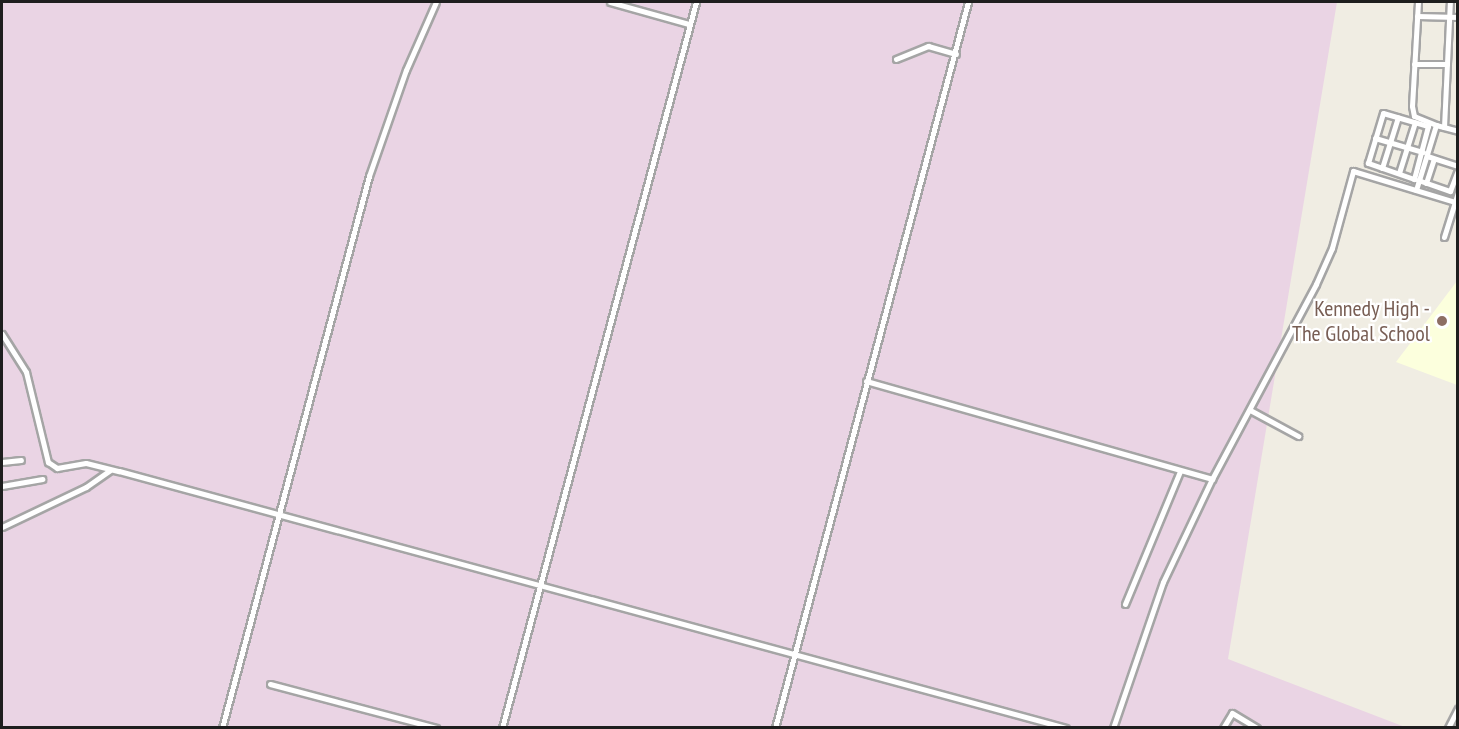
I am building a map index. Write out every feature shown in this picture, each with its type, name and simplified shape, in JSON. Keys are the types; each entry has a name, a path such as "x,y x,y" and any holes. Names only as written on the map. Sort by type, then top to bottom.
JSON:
{"street":[{"path":"222,728 369,177 406,70 436,2"},
{"path":"610,2 689,24"},
{"path":"502,728 696,2"},
{"path":"775,728 968,2"},
{"path":"1418,2 1414,63 1414,116 1458,131"},
{"path":"1444,127 1450,2"},
{"path":"1417,16 1458,17"},
{"path":"896,59 928,46 956,54"},
{"path":"1414,63 1447,64"},
{"path":"1375,138 1407,147 1425,154 1434,159 1458,168 1450,190 1420,181 1382,168 1367,161 1383,113 1429,128 1425,154 1420,181"},
{"path":"1382,168 1398,117"},
{"path":"1399,173 1414,122"},
{"path":"1425,154 1436,125"},
{"path":"1416,190 1434,159"},
{"path":"1113,728 1158,595 1212,479 1250,410 1332,248 1353,171 1455,202"},
{"path":"1444,237 1458,192"},
{"path":"2,334 26,372 48,462 57,468 86,463 539,588 666,617 795,655 1066,728"},
{"path":"866,381 1212,479"},
{"path":"1250,410 1298,436"},
{"path":"2,462 21,460"},
{"path":"2,527 86,487 110,470"},
{"path":"1125,604 1180,471"},
{"path":"2,486 42,479"},
{"path":"270,684 436,728"},
{"path":"1448,728 1458,708"},
{"path":"1223,728 1232,713 1257,728"}],"shaded area":[{"path":"2,2 1337,2 1228,659 1405,727 2,727"},
{"name":"Kennedy High - The Global School","path":"1457,281 1457,385 1396,362"}],"place":[{"name":"Kennedy High - The Global School","path":"1442,321"}]}
